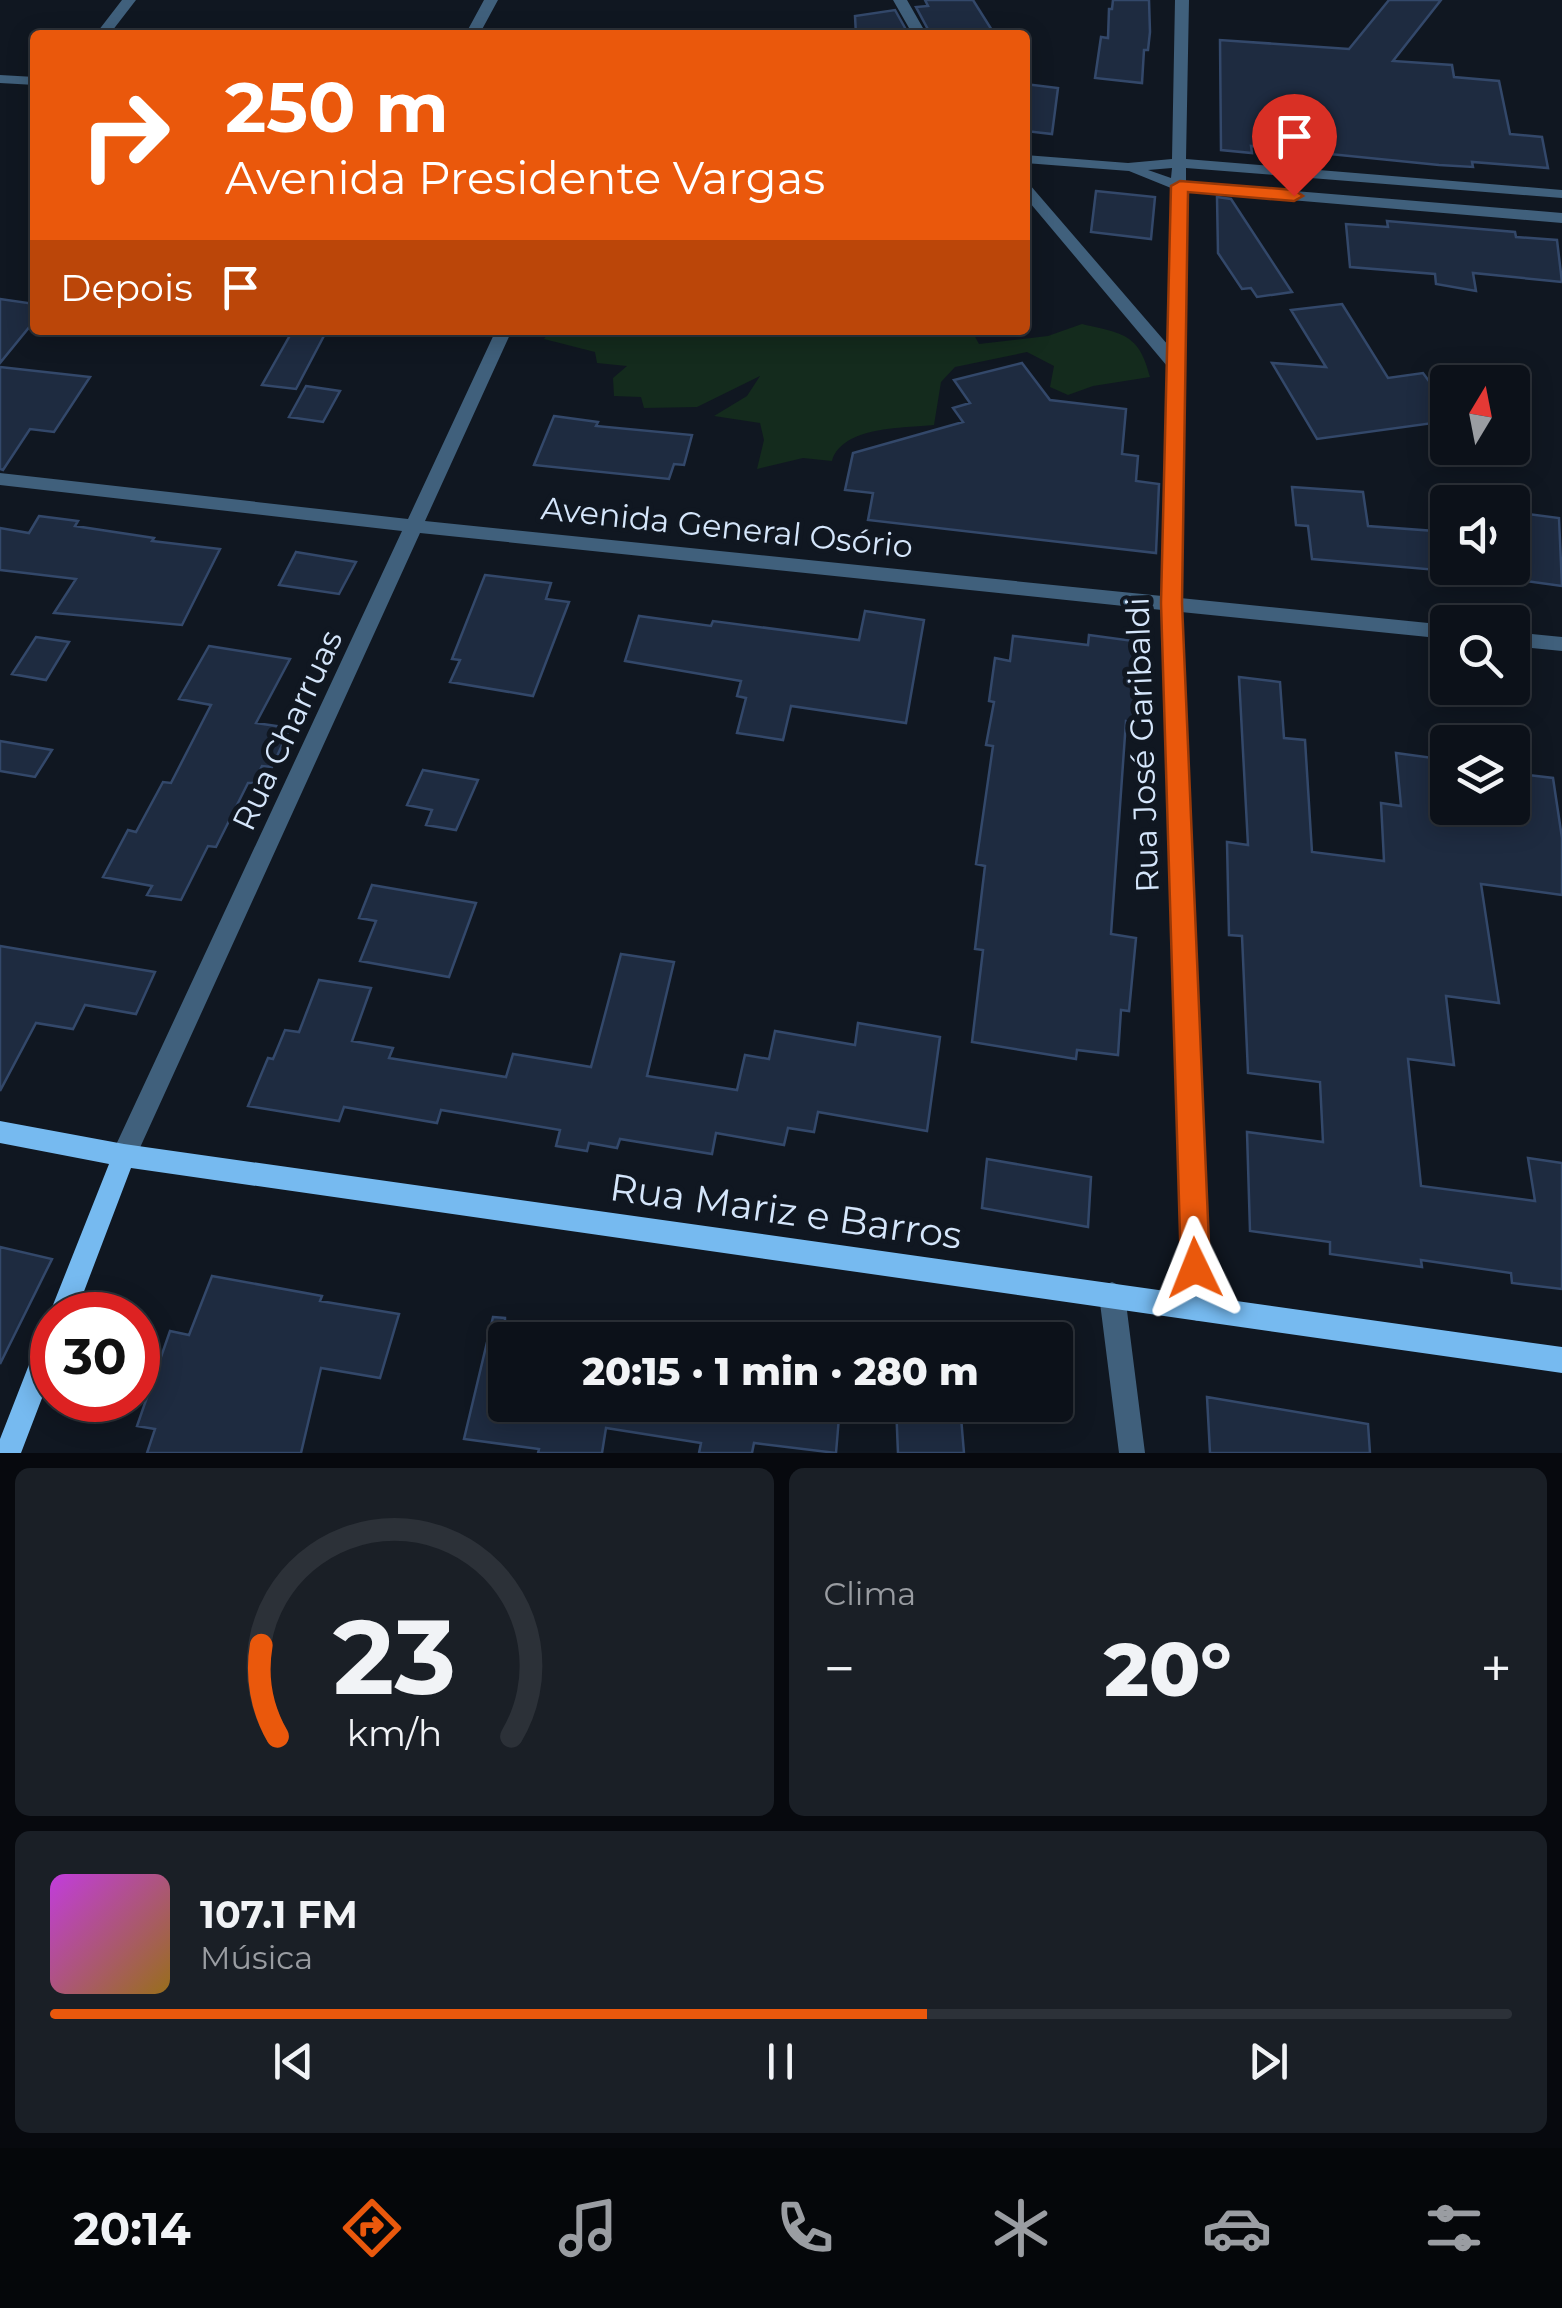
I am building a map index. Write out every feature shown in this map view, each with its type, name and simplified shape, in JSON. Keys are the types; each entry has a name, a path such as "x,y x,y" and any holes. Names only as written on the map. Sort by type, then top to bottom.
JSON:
{"street":[{"path":"106,30 129,0"},
{"path":"475,30 491,0"},
{"path":"900,0 917,30"},
{"name":"Rua José Garibaldi","path":"1182,0 1171,603 1196,1308"},
{"path":"0,78 30,81"},
{"path":"1030,159 1128,167 1180,163 1562,194"},
{"path":"1128,167 1180,186 1562,218"},
{"path":"1030,194 1178,368"},
{"name":"Rua Charruas","path":"124,1155 502,335"},
{"name":"Avenida General Osório","path":"0,479 414,526 1430,630"},
{"path":"1530,641 1562,644"},
{"name":"Rua Mariz e Barros","path":"0,1132 124,1155 1562,1360"},
{"path":"71,1292 124,1155"},
{"path":"1112,1294 1132,1453"},
{"path":"8,1453 30,1396"}],"green space":[{"path":"1082,324 1108,330 1134,344 1150,377 1093,386 1068,395 1050,387 1054,366 1027,352 955,367 941,382 934,425 861,435 848,441 832,461 803,458 757,469 764,440 760,423 714,416 747,396 760,376 697,407 644,408 641,397 614,396 613,378 627,366 597,363 595,352 544,339 547,335 974,335 979,344 1048,336"}],"building":[{"path":"925,0 973,0 992,30 928,30 916,7 928,6"},
{"path":"1113,0 1149,0 1150,32 1148,50 1144,50 1142,83 1095,78 1101,37 1108,38"},
{"path":"1389,0 1441,0 1393,61 1452,65 1454,77 1499,81 1510,134 1542,137 1548,168 1472,162 1473,167 1439,165 1251,146 1252,153 1221,150 1220,40 1349,49"},
{"path":"895,10 906,30 856,30 855,16"},
{"path":"1030,85 1058,88 1052,134 1030,132"},
{"path":"1096,191 1155,197 1151,239 1091,232"},
{"path":"1217,197 1231,199 1292,292 1257,297 1251,288 1242,289 1218,253"},
{"path":"1387,221 1515,232 1516,237 1557,240 1562,282 1473,273 1476,291 1436,284 1435,274 1350,267 1346,224 1388,227"},
{"path":"0,299 30,303 30,326 0,363"},
{"path":"1342,304 1388,378 1423,373 1430,383 1430,423 1317,439 1272,363 1326,367 1291,310"},
{"path":"290,335 324,335 296,389 262,385"},
{"path":"1022,363 1050,400 1126,409 1122,454 1138,456 1136,481 1159,484 1156,553 868,520 873,493 845,490 853,453 963,422 953,408 970,403 954,380"},
{"path":"0,367 90,377 54,432 30,429 3,470 0,469"},
{"path":"306,386 340,391 323,422 289,417"},
{"path":"554,416 598,422 596,426 692,435 684,465 674,464 669,479 534,465"},
{"path":"1292,487 1363,492 1368,526 1430,531 1430,569 1312,559 1308,526 1296,525"},
{"path":"1530,514 1559,518 1562,586 1530,582"},
{"path":"39,516 78,521 75,526 154,538 152,541 220,549 182,625 54,613 76,579 0,570 0,528 29,533"},
{"path":"296,552 356,562 339,594 279,585"},
{"path":"485,575 551,583 546,599 569,602 533,696 450,682 460,660 452,659"},
{"path":"865,611 924,620 906,723 791,706 783,740 737,733 746,698 737,696 741,681 625,661 639,616 711,626 713,621 859,640"},
{"path":"1089,635 1141,642 1134,723 1126,721 1111,934 1136,938 1129,1011 1121,1010 1118,1055 1077,1050 1076,1059 972,1042 983,950 975,949 985,866 976,864 993,746 986,745 994,702 989,701 995,658 1010,661 1013,636 1088,645"},
{"path":"36,637 69,642 46,680 12,674"},
{"path":"209,646 290,659 256,723 290,728 272,767 262,766 254,783 248,783 216,847 208,846 181,900 147,895 152,886 103,877 128,830 136,832 163,782 171,783 211,705 179,699"},
{"path":"1239,677 1280,682 1284,738 1305,740 1312,852 1384,861 1381,803 1401,806 1396,753 1430,758 1430,825 1530,825 1530,775 1553,778 1562,838 1562,895 1481,884 1499,1003 1446,996 1454,1065 1408,1059 1421,1186 1535,1201 1528,1158 1562,1163 1562,1289 1512,1283 1511,1273 1421,1260 1422,1267 1330,1254 1330,1242 1250,1231 1247,1132 1323,1142 1320,1082 1248,1073 1242,936 1229,935 1227,842 1248,845"},
{"path":"0,741 52,750 35,777 0,771"},
{"path":"423,770 478,780 456,830 426,825 432,810 407,805"},
{"path":"372,885 476,903 449,977 360,961 376,921 359,918"},
{"path":"0,946 155,972 136,1014 85,1005 73,1029 36,1023 0,1091"},
{"path":"621,954 674,962 647,1076 737,1090 745,1055 769,1059 775,1031 855,1045 858,1023 940,1037 927,1131 818,1112 814,1132 788,1128 784,1145 716,1133 712,1154 620,1139 617,1148 589,1143 587,1151 556,1146 560,1130 441,1110 437,1123 344,1107 339,1121 248,1106 268,1058 273,1059 285,1030 299,1032 319,980 371,988 352,1041 393,1048 389,1058 506,1077 513,1054 591,1067"},
{"path":"987,1159 1091,1177 1088,1227 982,1208"},
{"path":"0,1247 52,1259 36,1292 30,1292 30,1303 0,1364"},
{"path":"212,1276 399,1314 380,1378 321,1368 301,1453 147,1453 155,1429 137,1426 138,1422 160,1422 160,1360 170,1331 189,1335"},
{"path":"488,1338 488,1422 839,1422 836,1453 754,1443 752,1453 699,1453 701,1443 606,1428 602,1453 538,1453 539,1449 464,1439"},
{"path":"1207,1397 1368,1424 1370,1453 1210,1453"},
{"path":"897,1422 961,1422 964,1453 898,1453"}],"route":[{"path":"1195,1268 1171,603 1180,186 1294,196"}]}
